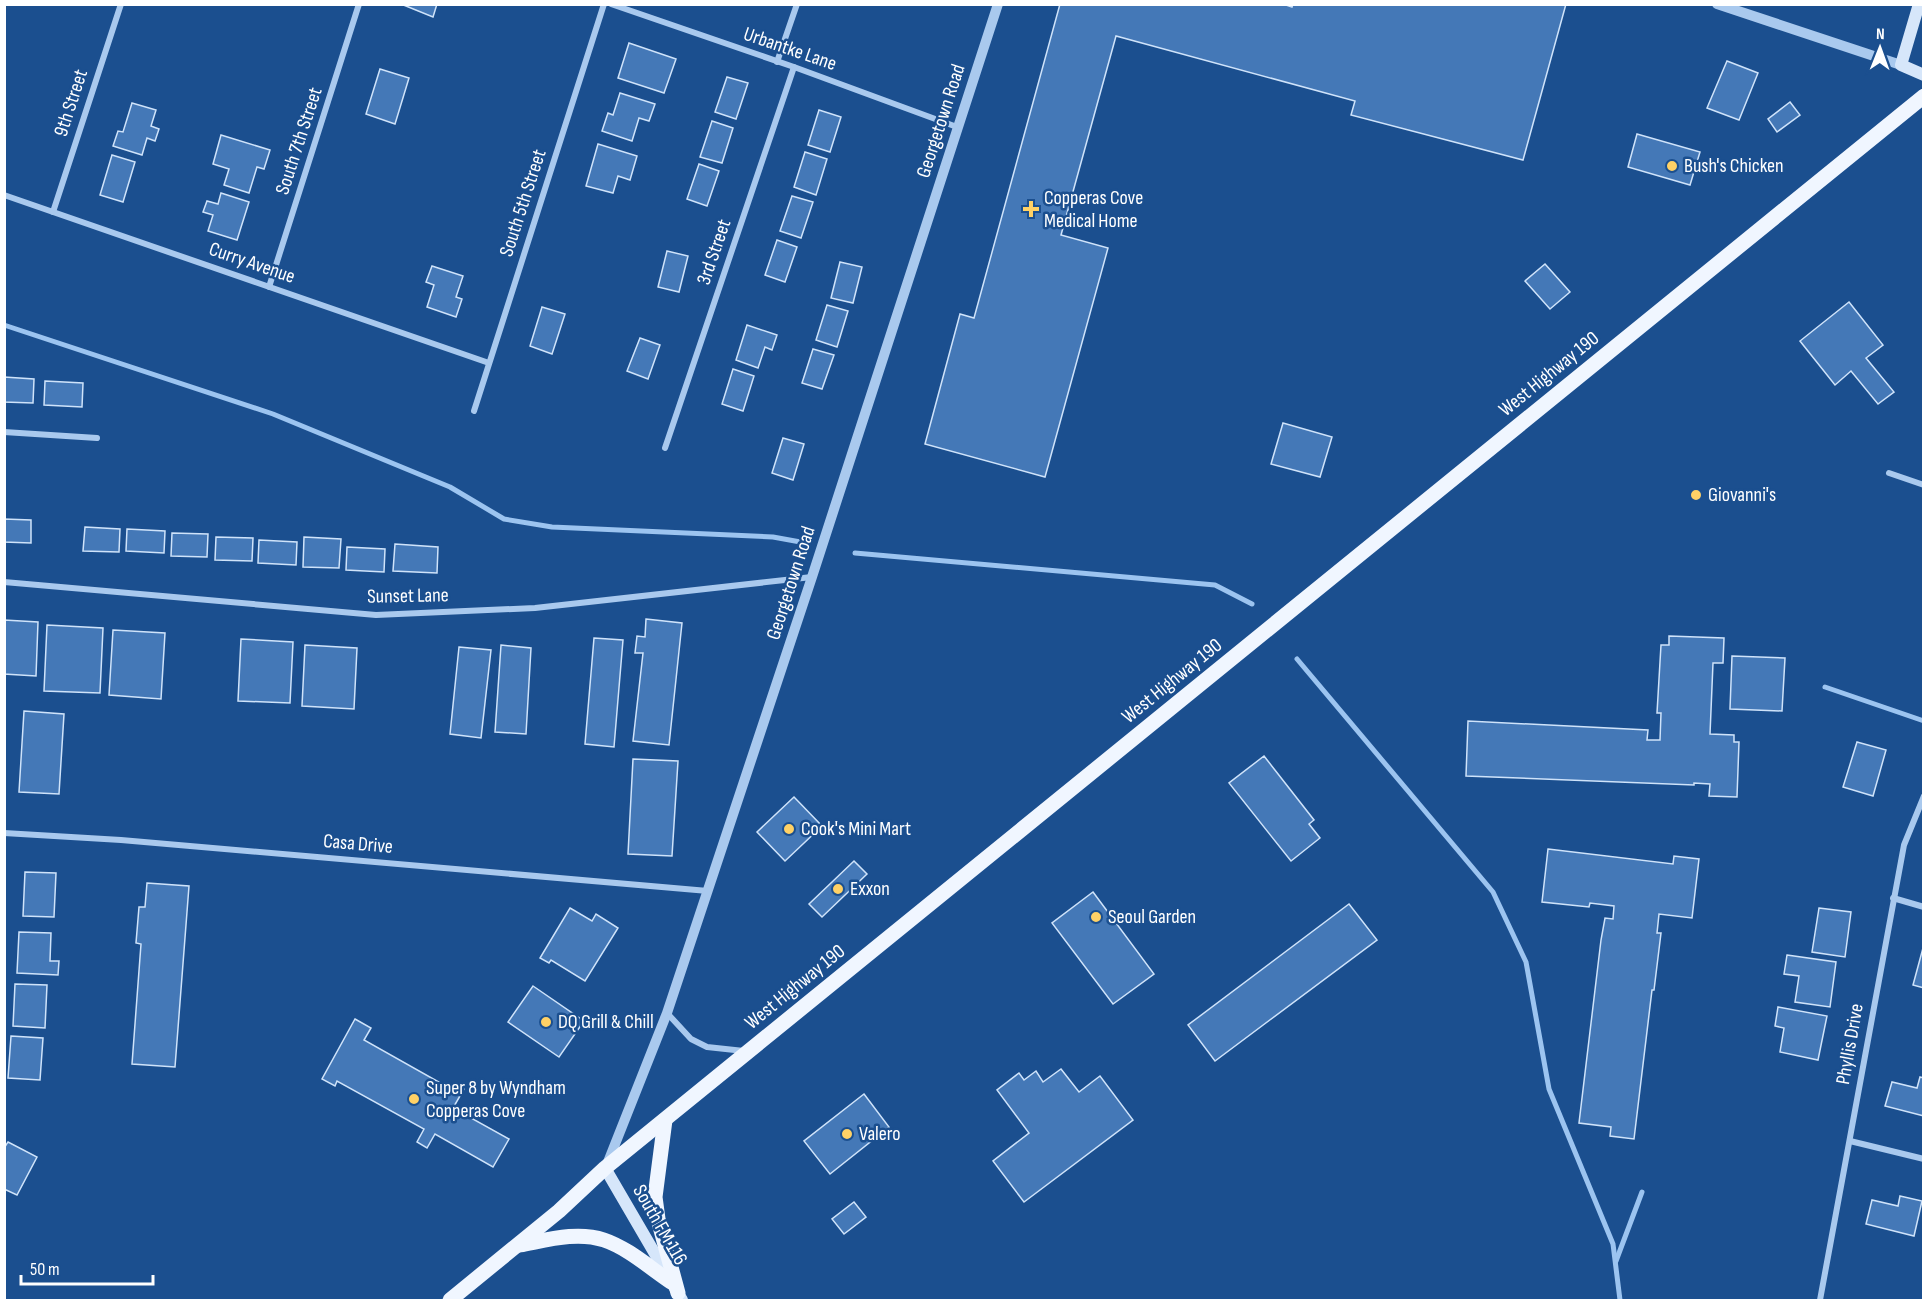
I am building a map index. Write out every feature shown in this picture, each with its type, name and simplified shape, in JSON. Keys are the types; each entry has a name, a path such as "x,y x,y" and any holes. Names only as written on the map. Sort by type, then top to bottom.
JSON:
{"main road":[{"path":"1919,4 1901,65 1923,75"},
{"name":"West Highway 190","path":"450,1300 559,1211 605,1168 750,1052 842,974 890,938 1923,96"},
{"path":"665,1120 655,1197 658,1219 677,1292"},
{"name":"South FM 116","path":"605,1168 677,1292"},
{"path":"517,1245 582,1236 603,1240 622,1249 677,1292"}],"street":[{"name":"9th Street","path":"54,212 121,4"},
{"name":"South 7th Street","path":"269,287 359,4"},
{"name":"South 5th Street","path":"474,411 604,4"},
{"name":"Urbantke Lane","path":"610,4 794,67 957,127"},
{"path":"777,62 797,4"},
{"name":"Georgetown Road","path":"605,1168 667,1013 812,577 998,4"},
{"path":"1717,4 1901,65"},
{"name":"3rd Street","path":"665,448 794,67"},
{"name":"Curry Avenue","path":"4,195 489,363"},
{"path":"4,432 97,438"},
{"path":"1889,473 1923,485"},
{"name":"Sunset Lane","path":"4,582 376,615 535,608 812,577"},
{"name":"Phyllis Drive","path":"1820,1300 1893,898 1904,845 1923,796"},
{"name":"Casa Drive","path":"4,833 132,841 708,891"},
{"path":"1893,898 1923,907"},
{"path":"667,1013 691,1039 707,1047 750,1052"},
{"path":"1850,1141 1923,1159"}],"building":[{"path":"401,4 437,4 433,17"},
{"path":"1060,4 1283,4 1292,7 1293,4 1566,4 1523,160 1351,115 1355,101 1116,36 1061,235 1108,248 1045,477 925,444 960,314 974,318"},
{"path":"629,43 676,59 664,93 618,78"},
{"path":"1727,61 1758,73 1739,120 1707,108"},
{"path":"380,69 409,78 395,124 366,114"},
{"path":"727,77 748,83 736,119 715,112"},
{"path":"620,93 655,104 649,121 639,118 632,141 602,131 608,113 613,115"},
{"path":"1790,102 1800,115 1777,132 1768,119"},
{"path":"132,103 156,110 151,126 159,129 155,141 147,138 142,155 113,146 118,131 123,132"},
{"path":"819,110 841,117 830,152 808,145"},
{"path":"712,121 733,128 722,163 700,157"},
{"path":"1637,134 1700,152 1690,185 1628,167"},
{"path":"221,135 270,150 264,169 257,167 249,193 224,185 229,169 213,164"},
{"path":"598,144 637,156 630,180 618,176 613,193 586,186"},
{"path":"805,152 827,159 816,195 794,187"},
{"path":"112,155 135,162 123,202 100,195"},
{"path":"699,164 719,171 707,206 687,199"},
{"path":"221,193 249,202 237,240 208,231 213,215 203,212 207,201 218,204"},
{"path":"792,196 813,202 801,238 780,231"},
{"path":"777,240 797,247 785,282 765,275"},
{"path":"667,251 688,256 679,292 658,287"},
{"path":"840,262 862,267 853,303 831,298"},
{"path":"1545,264 1570,292 1550,309 1525,281"},
{"path":"432,266 463,276 456,297 462,299 456,317 427,307 434,285 426,282"},
{"path":"1849,302 1883,345 1866,358 1894,392 1878,404 1851,371 1835,385 1800,341"},
{"path":"827,305 848,311 837,347 816,340"},
{"path":"542,307 565,314 552,354 530,346"},
{"path":"747,325 777,335 772,350 765,347 758,368 736,360"},
{"path":"640,338 660,345 648,379 627,371"},
{"path":"813,349 834,355 822,389 802,383"},
{"path":"733,369 754,376 743,411 722,404"},
{"path":"4,377 34,379 33,403 4,402"},
{"path":"45,381 83,383 82,407 44,405"},
{"path":"1283,423 1332,437 1320,477 1271,464"},
{"path":"783,438 804,444 793,480 772,473"},
{"path":"4,519 31,520 31,543 4,542"},
{"path":"85,527 120,529 119,552 83,551"},
{"path":"127,529 165,531 164,553 126,551"},
{"path":"172,533 208,534 207,557 171,556"},
{"path":"216,537 253,538 252,561 215,560"},
{"path":"304,537 341,539 339,568 303,567"},
{"path":"259,540 297,542 296,565 258,563"},
{"path":"395,544 438,547 437,573 393,571"},
{"path":"347,547 385,549 384,572 346,570"},
{"path":"646,619 682,623 669,745 633,741 643,653 635,653 637,636 645,637"},
{"path":"4,620 38,622 36,676 4,674"},
{"path":"47,625 103,628 100,693 44,691"},
{"path":"113,630 165,633 161,699 109,695"},
{"path":"1669,636 1724,638 1723,663 1713,663 1710,734 1734,735 1734,742 1739,742 1737,797 1709,796 1710,784 1466,776 1468,721 1648,730 1647,740 1660,740 1661,713 1657,713 1661,645 1669,645"},
{"path":"594,638 623,640 614,747 585,744"},
{"path":"241,639 293,642 290,703 238,701"},
{"path":"305,645 357,648 354,709 302,706"},
{"path":"501,645 531,648 526,734 495,732"},
{"path":"459,647 491,650 481,738 450,734"},
{"path":"1732,656 1785,658 1782,711 1730,709"},
{"path":"24,711 64,714 59,794 19,792"},
{"path":"1857,742 1886,750 1873,796 1843,787"},
{"path":"1264,756 1314,820 1309,824 1320,838 1291,861 1229,783"},
{"path":"633,759 678,761 672,856 628,854"},
{"name":"Cook's Mini Mart","path":"794,797 822,826 785,861 757,832"},
{"path":"1548,849 1673,864 1674,856 1699,859 1692,918 1659,914 1657,933 1661,933 1634,1139 1610,1136 1611,1127 1579,1123 1601,940 1605,918 1613,919 1614,906 1590,903 1589,907 1542,902"},
{"name":"Exxon","path":"854,861 867,874 822,917 809,904"},
{"path":"25,872 56,873 54,917 23,916"},
{"path":"147,883 189,886 175,1067 132,1064 141,944 136,943 139,907 145,907"},
{"path":"1093,892 1154,974 1113,1004 1052,923"},
{"path":"1349,904 1377,940 1215,1061 1188,1025"},
{"path":"570,908 592,921 596,914 618,928 585,981 551,960 549,963 540,958"},
{"path":"1819,908 1851,912 1845,957 1812,952"},
{"path":"19,932 51,933 50,961 59,961 58,975 17,973"},
{"path":"1924,949 1924,988 1913,985"},
{"path":"1787,955 1836,962 1830,1007 1795,1002 1799,976 1784,974"},
{"path":"15,984 47,985 45,1028 13,1026"},
{"name":"DQ Grill & Chill","path":"533,986 584,1021 559,1057 508,1022"},
{"path":"1778,1007 1827,1016 1818,1060 1780,1052 1784,1028 1775,1026"},
{"name":"Super 8 by Wyndham Copperas Cove","path":"355,1019 371,1028 364,1040 451,1089 454,1084 464,1089 453,1108 509,1139 493,1167 435,1134 427,1148 417,1142 424,1129 337,1081 335,1086 322,1079"},
{"path":"11,1036 43,1038 40,1080 8,1078"},
{"path":"1061,1069 1079,1092 1100,1076 1133,1120 1024,1202 993,1161 1029,1133 997,1090 1019,1073 1024,1080 1036,1071 1043,1082"},
{"path":"1920,1077 1924,1078 1924,1116 1885,1106 1892,1082 1917,1088"},
{"name":"Valero","path":"864,1094 889,1127 830,1174 804,1141"},
{"path":"8,1142 37,1157 17,1195 4,1189 4,1148"},
{"path":"1900,1196 1922,1201 1914,1236 1866,1224 1872,1200 1898,1206"},
{"path":"854,1202 866,1217 844,1234 832,1219"}],"waterway":[{"path":"4,325 273,414 450,487 504,519 552,527 773,537 806,543"},
{"path":"855,553 1215,585 1252,604"},
{"path":"1297,659 1493,892 1526,962 1549,1089 1613,1244 1620,1300"},
{"path":"1825,687 1924,721"},
{"path":"1616,1261 1642,1192"}],"place":[{"name":"Bush's Chicken","path":"1672,166"},
{"name":"Copperas Cove Medical Home","path":"1031,209"},
{"name":"Giovanni's","path":"1696,495"},
{"name":"Cook's Mini Mart","path":"789,829"},
{"name":"Exxon","path":"838,889"},
{"name":"Seoul Garden","path":"1096,917"},
{"name":"DQ Grill & Chill","path":"546,1022"},
{"name":"Super 8 by Wyndham Copperas Cove","path":"414,1099"},
{"name":"Valero","path":"847,1134"}]}
